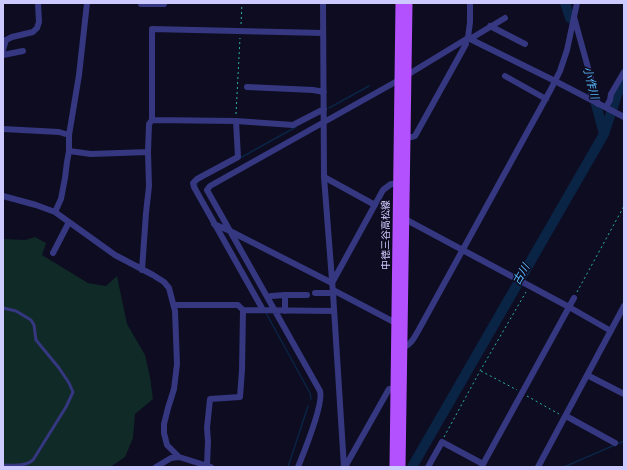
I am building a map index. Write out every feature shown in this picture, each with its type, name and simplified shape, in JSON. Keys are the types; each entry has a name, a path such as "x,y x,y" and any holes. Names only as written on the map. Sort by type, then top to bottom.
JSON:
{"main road":[{"name":"中徳三谷高松線","path":"400,3 403,77"},
{"name":"中徳三谷高松線","path":"394,467 400,348 403,77 408,3"},
{"name":"中徳三谷高松線","path":"400,348 397,322 402,217"},
{"name":"中徳三谷高松線","path":"399,389 402,467"}],"street":[{"path":"3,50 6,40 33,32 37,28 39,22 38,3"},
{"path":"55,212 61,199 65,178 69,151 69,135 79,76 87,3"},
{"path":"141,4 164,3"},
{"path":"323,3 324,177 333,289 344,467"},
{"path":"402,137 415,136 466,44 470,22 470,3"},
{"path":"400,348 409,345 417,333 546,99 560,71 567,50 577,3"},
{"path":"574,16 596,103"},
{"path":"298,467 318,412 321,396 320,391 207,190 210,186 324,123 505,18"},
{"path":"490,26 525,44"},
{"path":"142,270 149,186 149,124 152,120 152,29 323,33"},
{"path":"468,39 555,81 624,117"},
{"path":"3,55 23,51"},
{"path":"607,108 611,94 624,72"},
{"path":"505,76 546,99"},
{"path":"247,87 313,90 324,92"},
{"path":"152,120 236,121 292,125 324,109"},
{"path":"236,121 238,157 197,179 193,183 214,224 263,310"},
{"path":"3,129 59,132 69,135"},
{"path":"69,151 91,154 148,152"},
{"path":"324,177 375,205"},
{"path":"333,289 383,190 391,184 402,184"},
{"path":"3,196 55,212 115,255 153,275 164,282 169,288 174,305 176,322 177,364 174,389 164,424 164,433 167,445 179,456 209,466 207,428 210,399 240,397 243,310"},
{"path":"402,217 568,307 612,328"},
{"path":"53,253 69,222"},
{"path":"214,224 230,231 392,322 397,322"},
{"path":"315,293 333,289"},
{"path":"285,311 286,295"},
{"path":"271,296 307,295"},
{"path":"428,467 442,442 482,465 575,295"},
{"path":"174,305 238,305 243,310 334,311"},
{"path":"538,467 624,306"},
{"path":"587,375 624,394"},
{"path":"344,467 389,389 399,389"},
{"path":"566,416 615,443"},
{"path":"156,467 171,458 179,456"}],"lane":[{"path":"3,308 16,311 31,320 34,325 36,340 59,368 73,392 66,407 33,460 24,464 3,465"}],"path":[{"path":"236,121 242,3"},
{"path":"575,295 624,206"},
{"path":"442,442 528,285"}],"green space":[{"path":"35,237 46,243 42,255 88,283 106,286 117,276 127,324 145,355 153,399 135,414 133,438 125,457 110,467 3,467 3,239 25,240"}],"waterway":[{"name":"小作川","path":"565,3 570,18"},
{"name":"古川","path":"412,467 604,134 617,95 624,80"},
{"path":"329,108 369,86"},
{"name":"小作川","path":"593,93 604,134"},
{"path":"240,158 296,127"},
{"path":"197,188 197,183 200,180"},
{"path":"266,313 310,393 311,399"},
{"path":"288,467 308,406"},
{"path":"564,467 624,441"}]}
